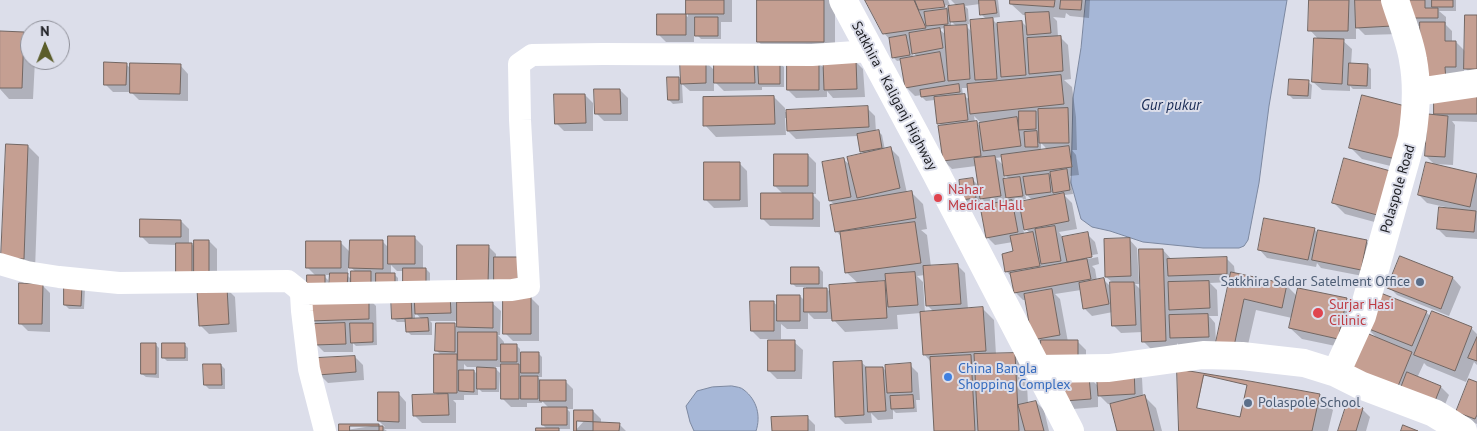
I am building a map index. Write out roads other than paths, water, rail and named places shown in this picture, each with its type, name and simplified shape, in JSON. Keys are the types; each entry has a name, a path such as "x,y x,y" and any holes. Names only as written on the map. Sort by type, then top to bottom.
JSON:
{"main road":[{"name":"Satkhira - Kaliganj Highway","path":"843,0 936,173 1036,369 1070,431"},
{"name":"Polaspole Road","path":"1336,373 1362,316 1412,138 1416,114 1417,92 1413,59 1396,0"},
{"path":"1417,92 1477,83"},
{"path":"1036,369 1109,368 1203,356 1242,356 1304,364 1336,373 1360,385 1434,413 1463,431"}],"street":[{"path":"301,294 521,290 529,287 520,120 519,64 532,55 812,55 870,51"},
{"path":"0,264 27,272 58,277 119,283 288,281 296,286 301,294 309,369 325,431"}],"water":[{"name":"Gur pukur","path":"1086,0 1287,0 1269,106 1259,183 1248,240 1244,246 1239,248 1203,248 1143,242 1092,227 1081,219 1071,183 1073,98"},
{"path":"732,386 743,389 755,403 758,414 756,431 694,431 686,406 697,391 712,387"}],"place":[{"name":"Nahar Medical Hall","path":"938,198"},
{"name":"Satkhira Sadar Satelment Office","path":"1420,282"},
{"name":"Surjar Hasi Cilinic","path":"1318,313"},
{"name":"China Bangla Shopping Complex","path":"948,377"},
{"name":"Polaspole School","path":"1248,403"}]}
